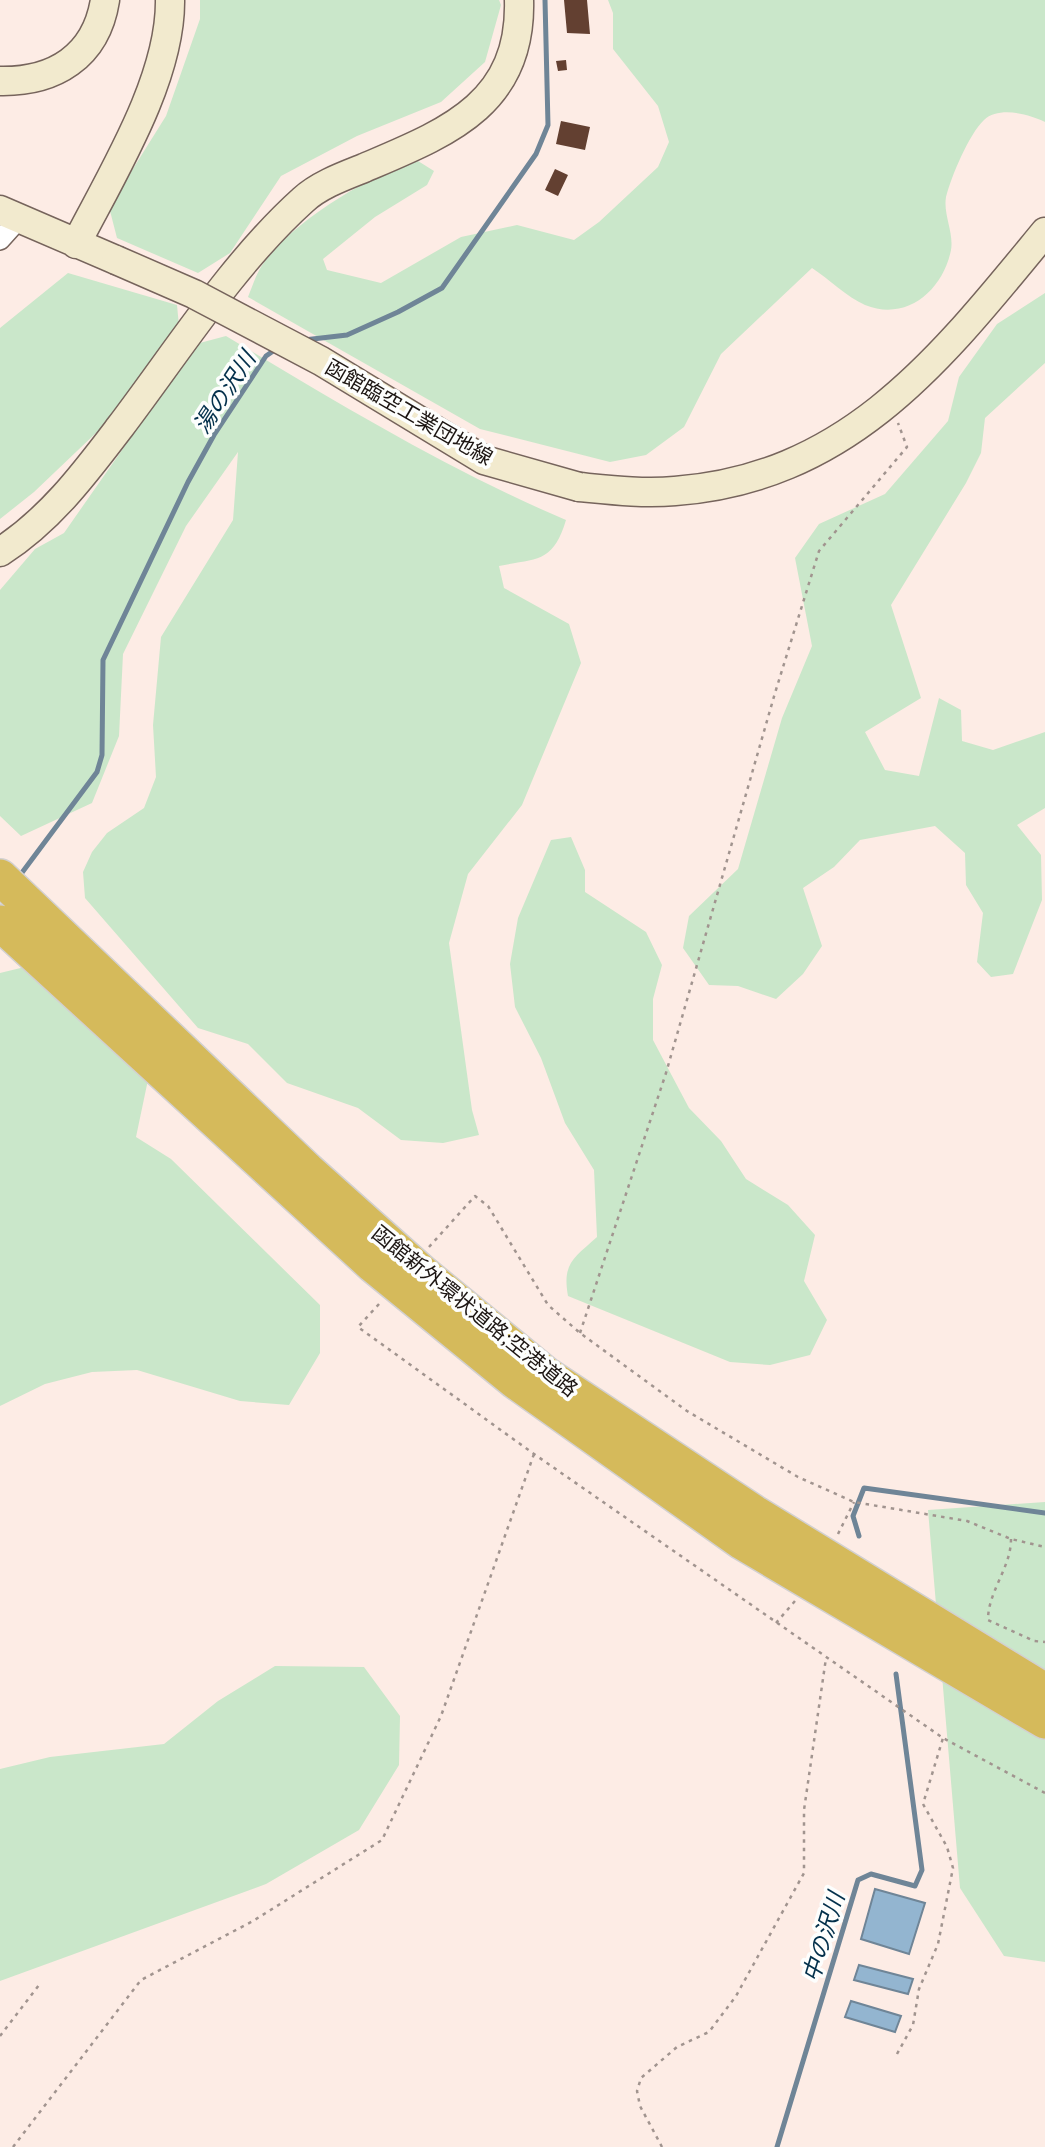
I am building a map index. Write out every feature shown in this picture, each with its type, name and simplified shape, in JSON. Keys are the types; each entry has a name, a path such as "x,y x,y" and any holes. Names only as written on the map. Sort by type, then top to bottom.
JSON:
{"highway":[{"name":"函館新外環状道路;空港道路","path":"0,877 373,1265 515,1381 742,1542 1045,1721"},
{"name":"函館新外環状道路;空港道路","path":"0,923 307,1170 421,1272 545,1374 756,1514 1045,1692"}],"street":[{"path":"0,81 30,81 74,61 87,43 105,0"},
{"path":"75,244 145,104 163,58 170,26 170,0"},
{"path":"0,552 45,517 79,481 233,279 305,197 452,127 479,109 501,80 514,44 519,0"},
{"name":"函館臨空工業団地線","path":"6,223 75,244 194,294 321,361 484,460 579,486 674,491 729,482 771,471 815,453 891,403 964,330 1045,232"}],"path":[{"path":"580,1333 666,1073 775,693 819,551 907,447 891,403"},
{"path":"425,1252 475,1196 488,1206 548,1305 580,1333 687,1411 797,1477 854,1502 967,1521 1011,1539 1045,1547"},
{"path":"380,1302 358,1326 534,1454 943,1738 1045,1793"},
{"path":"13,2147 141,1980 253,1921 382,1840 440,1716 534,1454"},
{"path":"837,1536 854,1502"},
{"path":"1011,1539 1011,1557 988,1609 988,1620 1034,1641 1045,1642"},
{"path":"776,1624 797,1599"},
{"path":"662,2147 640,2106 637,2091 641,2078 677,2047 709,2032 736,1996 804,1873 804,1810 826,1658"},
{"path":"897,2054 913,2025 919,1989 938,1944 953,1868 947,1847 923,1804 943,1738"},
{"path":"0,2036 39,1985"}],"green space":[{"path":"200,0 499,0 501,5 485,62 441,102 357,136 281,176 230,253 198,273 117,238 109,207 166,116 200,19"},
{"path":"608,0 1045,0 1045,122 1023,114 998,113 984,120 972,135 946,197 952,244 947,265 940,278 921,299 909,306 895,309 865,305 812,268 721,354 684,427 646,455 610,462 480,429 248,297 259,270 290,234 310,218 354,189 418,161 434,171 427,185 375,217 323,259 327,270 381,283 461,237 517,225 574,240 599,222 658,167 669,142 658,106 613,49 613,13"},
{"path":"68,273 177,305 179,326 119,411 34,492 0,519 0,328"},
{"path":"1045,293 1045,363 985,418 981,453 966,483 891,605 921,698 865,732 885,770 919,776 939,698 961,710 962,741 993,750 1045,732 1045,808 1017,825 1041,855 1042,900 1013,974 991,977 977,962 983,913 966,885 965,853 935,826 860,840 834,867 803,888 822,946 803,974 776,999 738,986 709,985 683,948 689,916 738,869 782,718 812,646 795,558 819,524 885,494 948,421 959,377 997,324"},
{"path":"226,336 436,457 566,520 556,544 542,556 499,566 504,588 569,624 581,663 522,805 468,874 449,943 472,1110 479,1135 443,1143 401,1140 358,1108 287,1083 248,1044 198,1028 85,898 83,872 92,852 107,833 144,808 156,777 153,725 161,637 233,520 238,452 186,526 123,654 119,736 92,803 21,836 0,816 0,590 35,549 64,533 196,344"},
{"path":"571,837 585,870 585,892 646,932 662,965 653,999 653,1040 689,1108 721,1141 746,1179 788,1205 815,1235 804,1281 827,1320 810,1355 770,1365 730,1362 568,1296 568,1268 576,1256 597,1237 594,1170 565,1123 541,1058 515,1007 510,964 518,918 551,840"},
{"path":"33,965 149,1075 136,1137 171,1159 320,1305 320,1353 289,1405 240,1401 137,1370 92,1372 45,1384 0,1406 0,973"},
{"path":"1045,1502 1045,1962 1004,1956 960,1888 928,1510"},
{"path":"275,1666 364,1667 400,1716 399,1765 359,1830 266,1884 0,1981 0,1769 50,1757 164,1744 218,1701"}],"water":[{"path":"875,1889 925,1903 909,1954 861,1939"},
{"path":"859,1965 913,1979 908,1994 854,1980"},
{"path":"851,2001 901,2016 895,2032 845,2017"}],"building":[{"path":"564,0 587,0 590,34 567,33"},
{"path":"566,60 567,70 558,71 556,61"},
{"path":"561,121 590,127 585,150 556,144"},
{"path":"555,169 568,175 558,196 545,190"}],"waterway":[{"name":"湯の沢川","path":"304,340 347,335 442,288 536,154 548,125 545,0"},
{"name":"湯の沢川","path":"18,878 97,772 102,755 103,660 188,482 214,435 266,356 276,349"},
{"name":"中の沢川","path":"859,1536 853,1516 864,1488 1045,1513"},
{"name":"中の沢川","path":"777,2147 858,1880 871,1874 915,1886 922,1870 896,1674"}]}
